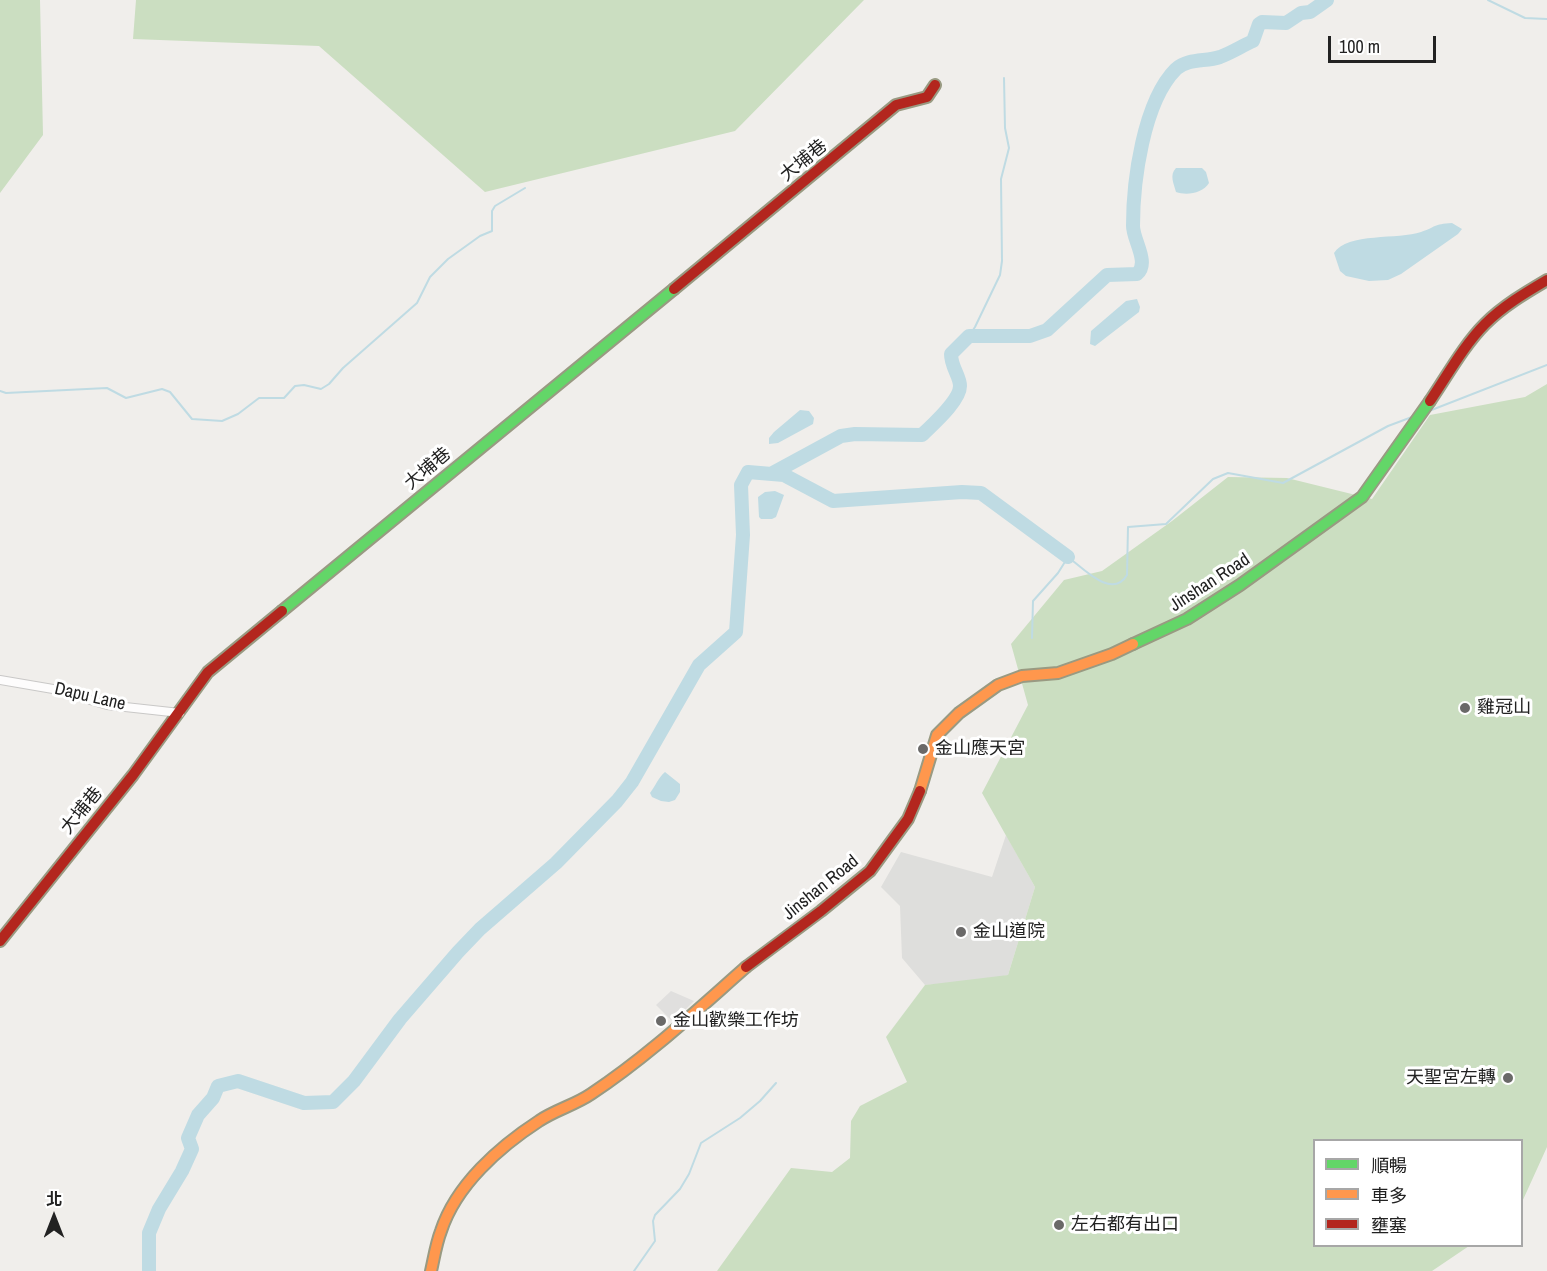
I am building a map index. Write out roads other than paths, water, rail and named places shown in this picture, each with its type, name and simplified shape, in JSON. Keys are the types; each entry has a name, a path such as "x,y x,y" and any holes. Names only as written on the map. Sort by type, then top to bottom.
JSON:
{"street":[{"name":"大埔巷","path":"0,940 180,713 208,672 241,642 317,583 865,133 896,105 927,97 935,85"},
{"name":"Jinshan Road","path":"431,1271 441,1230 458,1197 481,1168 540,1120 590,1095 662,1041 756,958 821,911 870,871 908,819 921,789 937,735 959,713 998,685 1009,680 1022,676 1058,673 1112,654 1187,620 1240,585 1362,497 1457,363 1467,343 1509,303 1547,280"},
{"name":"Dapu Lane","path":"0,680 53,689 107,705 180,713"}],"water":[{"path":"1176,168 1202,168 1206,172 1209,183 1194,193 1176,192 1172,177"},
{"path":"1452,223 1462,229 1458,234 1401,274 1388,280 1369,281 1346,276 1340,271 1334,253 1341,246 1350,242 1411,234"},
{"path":"1137,299 1139,312 1095,346 1090,344 1091,331 1126,301"},
{"path":"800,410 809,411 814,418 813,424 778,443 769,444 769,438 774,432"},
{"path":"775,491 784,495 776,517 761,519 758,497 765,492"},
{"path":"665,772 680,784 680,792 675,800 669,802 652,797 650,793"}],"waterway":[{"path":"771,474 841,436 855,434 922,435 945,412 959,392 960,382 952,363 951,354 969,336 1030,336 1047,330 1107,275 1137,274 1142,264 1133,226 1138,166 1148,122 1155,101 1165,83 1181,66 1220,57 1253,41 1259,24 1262,22 1286,23 1301,13 1310,12 1327,0"},
{"path":"1488,0 1525,18 1547,19"},
{"path":"969,336 1000,275 1002,261 1001,179 1009,148 1005,128 1004,78"},
{"path":"0,391 6,393 107,388 126,398 162,389 170,392 192,419 222,421 238,414 259,398 284,398 295,386 304,385 321,389 417,303 430,277 448,259 480,236 492,231 492,211 495,206 525,188"},
{"path":"1429,411 1547,365"},
{"path":"1032,638 1033,601 1058,573 1068,557 1098,580 1114,584 1121,582 1127,575 1128,527 1166,524 1213,479 1228,473 1283,483 1388,426 1412,417"},
{"path":"149,1271 149,1233 159,1209 182,1171 192,1149 188,1138 198,1115 213,1098 218,1086 238,1081 304,1103 333,1102 354,1081 400,1019 458,952 480,929 556,863 617,801 632,782 699,665 736,632 743,535 741,485 748,472 784,475 833,501 962,492 981,493 1068,557"},
{"path":"634,1271 655,1241 653,1221 655,1215 680,1189 689,1174 701,1143 740,1118 776,1083"}],"place":[{"name":"雞冠山","path":"1465,708"},
{"name":"金山應天宮","path":"923,749"},
{"name":"金山道院","path":"961,932"},
{"name":"金山歡樂工作坊","path":"661,1021"},
{"name":"天聖宮左轉","path":"1508,1078"},
{"name":"左右都有出口","path":"1059,1225"}]}
